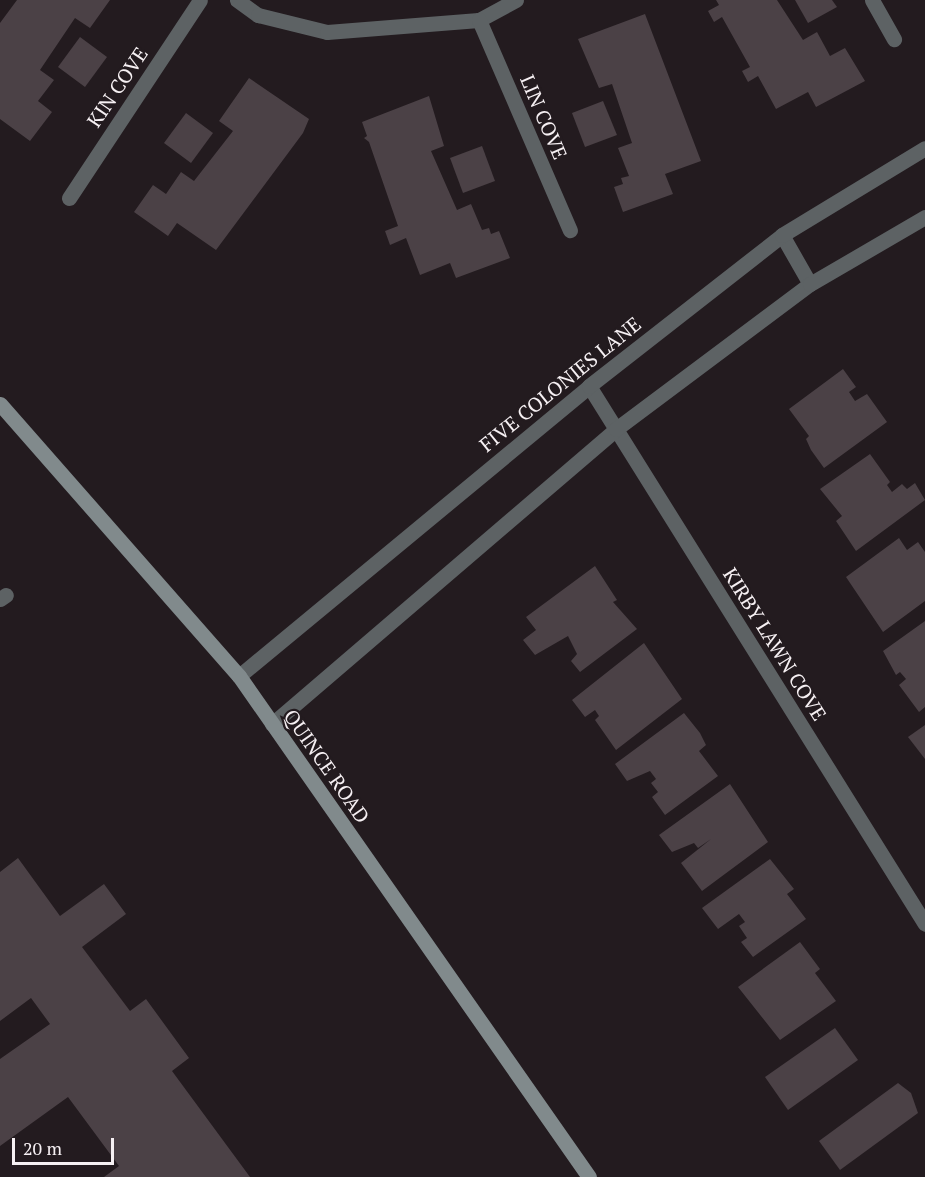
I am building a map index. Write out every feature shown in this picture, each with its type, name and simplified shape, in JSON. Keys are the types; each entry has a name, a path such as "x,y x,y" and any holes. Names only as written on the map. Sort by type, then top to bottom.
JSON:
{"main road":[{"name":"QUINCE ROAD","path":"0,404 239,676 589,1177"}],"street":[{"name":"KIN COVE","path":"69,198 201,0"},
{"path":"237,0 258,15 327,32 479,20 516,0"},
{"path":"872,0 894,39"},
{"name":"LIN COVE","path":"479,20 570,230"},
{"name":"FIVE COLONIES LANE","path":"239,676 589,386 782,235 925,148"},
{"path":"272,724 616,429 810,284 925,217"},
{"path":"782,235 810,284"},
{"name":"KIRBY LAWN COVE","path":"589,386 925,924"}],"building":[{"path":"17,0 110,0 90,28 75,18 40,70 54,80 38,101 52,112 30,141 0,119 0,23"},
{"path":"716,0 777,0 803,40 817,32 830,56 845,48 865,81 816,107 808,92 776,109 758,76 748,82 742,71 750,67 722,17 714,22 708,11 719,5"},
{"path":"795,0 832,0 837,7 808,23"},
{"path":"645,14 701,161 665,174 673,194 623,212 614,187 623,184 621,178 629,176 618,148 632,143 612,84 599,88 578,39"},
{"path":"80,37 107,57 85,87 58,67"},
{"path":"249,78 309,119 303,133 216,250 177,223 168,236 134,212 153,185 166,194 181,172 194,181 233,131 219,121"},
{"path":"429,96 444,146 431,151 457,210 471,204 482,230 489,228 491,234 499,231 510,258 456,278 450,263 420,275 406,238 390,245 385,231 398,226 369,142 364,138 367,136 362,122"},
{"path":"603,101 617,135 585,147 572,113"},
{"path":"186,113 213,133 191,163 164,143"},
{"path":"482,146 495,181 463,193 450,158"},
{"path":"843,369 856,387 849,392 855,401 867,394 887,422 824,468 811,450 806,439 809,436 789,409"},
{"path":"870,454 890,482 887,485 892,492 902,484 907,489 915,483 925,500 856,551 836,521 842,516 820,489"},
{"path":"899,538 907,550 918,542 925,552 925,601 883,632 846,577"},
{"path":"595,566 617,600 613,602 637,629 580,672 571,661 577,654 568,636 535,655 523,640 536,630 526,617"},
{"path":"925,621 925,707 919,712 899,685 906,679 900,672 896,675 883,651"},
{"path":"644,643 682,699 616,750 595,720 599,716 595,710 585,717 572,700"},
{"path":"684,713 700,733 706,745 699,751 718,776 665,815 652,797 658,792 651,783 656,779 650,771 627,781 615,764"},
{"path":"925,725 925,759 908,737"},
{"path":"730,784 768,842 702,891 681,863 711,839 698,848 694,843 672,852 659,835"},
{"path":"18,858 60,916 104,884 126,914 82,947 130,1011 146,999 189,1058 172,1071 250,1177 104,1177 119,1166 68,1097 0,1146 0,1059 50,1024 31,998 0,1021 0,872"},
{"path":"770,859 794,889 787,894 806,919 753,957 741,942 747,938 739,926 745,922 739,914 718,929 702,908"},
{"path":"800,942 820,969 815,973 836,1001 780,1040 738,987"},
{"path":"835,1028 858,1060 788,1110 765,1077"},
{"path":"898,1083 911,1093 918,1113 840,1170 819,1141"}]}
